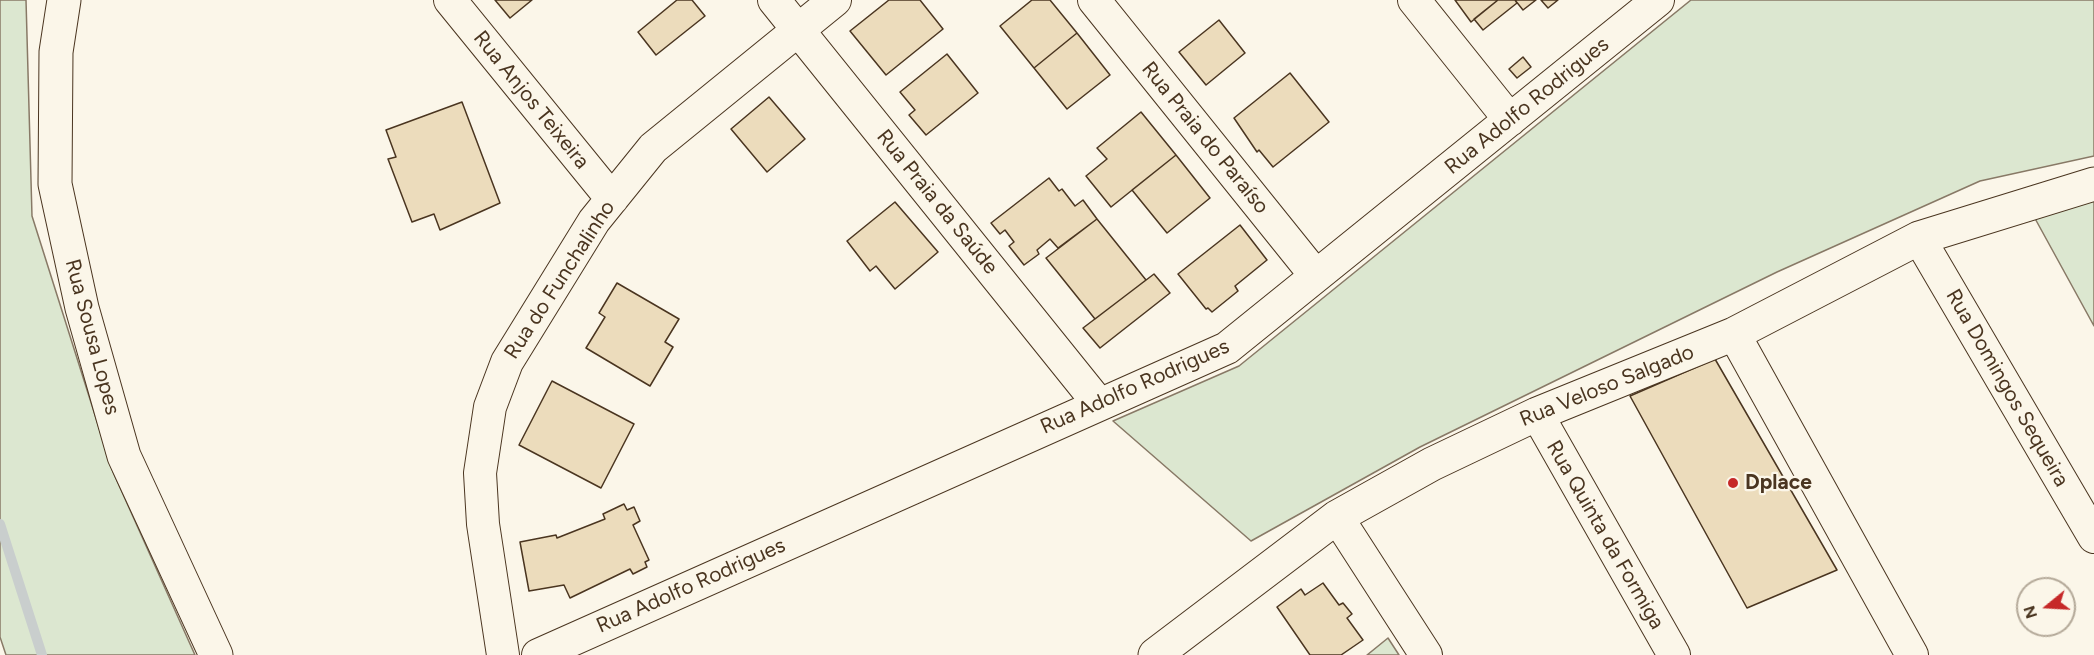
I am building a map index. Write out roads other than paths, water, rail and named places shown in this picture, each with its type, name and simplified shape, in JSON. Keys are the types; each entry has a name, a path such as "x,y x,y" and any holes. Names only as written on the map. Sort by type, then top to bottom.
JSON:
{"street":[{"name":"Rua Sousa Lopes","path":"64,0 56,52 56,184 82,308 124,456 216,655"},
{"name":"Rua Anjos Teixeira","path":"450,0 612,199"},
{"name":"Rua Praia da Saúde","path":"774,0 1100,404"},
{"name":"Rua do Funchalinho","path":"503,655 480,499 482,451 490,406 518,341 594,221 653,148 835,0"},
{"name":"Rua Praia do Paraíso","path":"1094,0 1316,276"},
{"path":"1414,0 1510,120"},
{"name":"Rua Adolfo Rodrigues","path":"538,655 1227,348 1658,0"},
{"name":"Rua Veloso Salgado","path":"1155,655 1337,517 1432,464 1537,414 1734,334 1919,238 2094,184"},
{"name":"Rua Domingos Sequeira","path":"1919,238 2094,537"},
{"path":"1734,334 1912,655"},
{"name":"Rua Quinta da Formiga","path":"1537,414 1674,655"},
{"path":"1337,517 1426,655"}],"waterway":[{"path":"0,524 42,655"}],"place":[{"name":"Dplace","path":"1733,483"}]}
